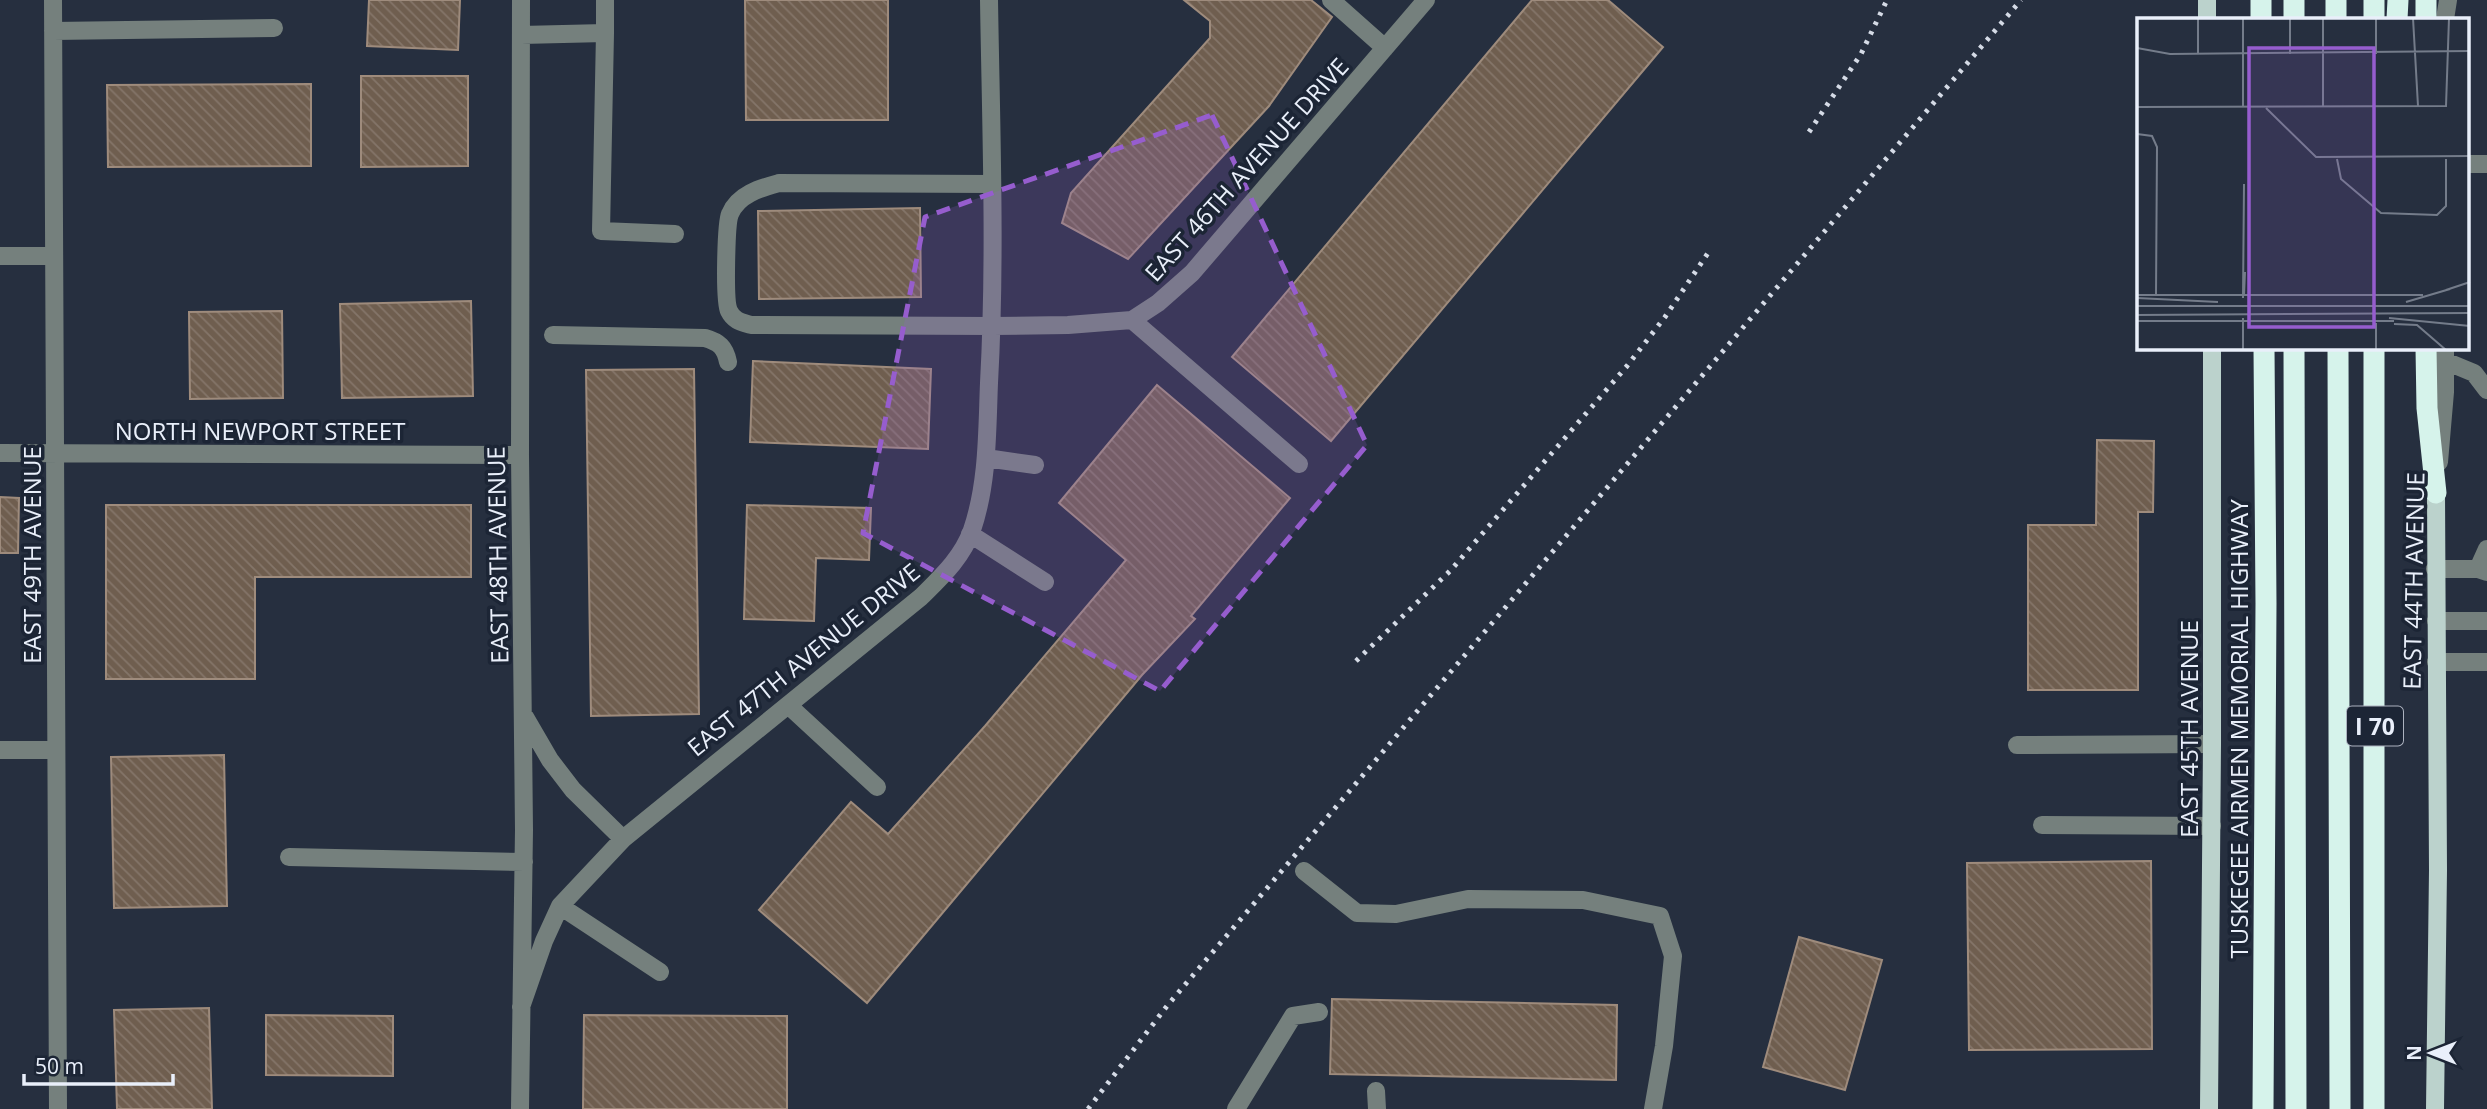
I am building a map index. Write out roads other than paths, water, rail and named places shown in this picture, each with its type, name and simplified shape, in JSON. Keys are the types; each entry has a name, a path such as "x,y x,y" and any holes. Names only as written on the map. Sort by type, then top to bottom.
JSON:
{"highway":[{"path":"2261,0 2261,18"},
{"path":"2294,0 2294,18"},
{"path":"2336,0 2336,18"},
{"path":"2374,0 2374,18"},
{"path":"2397,18 2398,0"},
{"path":"2426,0 2426,18"},
{"name":"TUSKEGEE AIRMEN MEMORIAL HIGHWAY","path":"2263,1107 2266,617 2264,350"},
{"path":"2294,350 2296,1107"},
{"path":"2338,350 2340,1106"},
{"name":"I 70","path":"2374,350 2374,1106"},
{"path":"2426,350 2427,408 2436,494"}],"main road":[{"path":"2207,0 2207,18"},
{"name":"EAST 45TH AVENUE","path":"2209,1109 2213,744 2211,350"},
{"name":"EAST 44TH AVENUE","path":"2435,1109 2438,894 2436,494"}],"street":[{"name":"EAST 49TH AVENUE","path":"53,0 58,1109"},
{"name":"EAST 48TH AVENUE","path":"520,1109 524,862 520,455 521,0"},
{"path":"605,0 601,231 675,234"},
{"name":"EAST 47TH AVENUE DRIVE","path":"521,1007 560,906 623,839 921,597 946,573 971,534 984,481 992,326 989,0"},
{"path":"1331,0 1385,48"},
{"name":"EAST 46TH AVENUE DRIVE","path":"992,184 779,183 755,190 739,201 729,215 725,297 729,310 736,320 751,324 992,326 1068,325 1132,320 1158,303 1192,273 1426,0"},
{"path":"2445,18 2448,0"},
{"path":"53,31 274,28"},
{"path":"521,36 605,33"},
{"path":"0,256 54,256"},
{"path":"1132,320 1299,464"},
{"path":"553,335 705,338 717,342 725,350 728,362"},
{"path":"2445,355 2474,373 2487,390"},
{"name":"EAST 44TH AVENUE","path":"2436,494 2445,393 2445,355"},
{"name":"NORTH NEWPORT STREET","path":"0,453 520,455"},
{"path":"986,458 1035,465"},
{"path":"971,534 1045,582"},
{"path":"2435,569 2483,570 2487,549"},
{"path":"2436,621 2487,621"},
{"path":"2436,662 2487,662"},
{"path":"788,705 877,787"},
{"path":"523,715 550,760 573,790 623,839"},
{"path":"2017,745 2213,744"},
{"path":"0,750 57,750"},
{"path":"2042,825 2212,826"},
{"path":"289,857 524,862"},
{"path":"1304,871 1357,913 1396,914 1468,899 1583,900 1660,916 1674,956 1664,1046 1653,1109"},
{"path":"560,906 660,972"},
{"path":"1236,1109 1293,1016 1319,1012"}],"railway":[{"path":"1809,132 1861,54 1887,0"},
{"path":"1088,1109 1167,1006 2021,0"},
{"path":"1356,661 1451,570 1627,366 1665,317 1710,250"}]}
